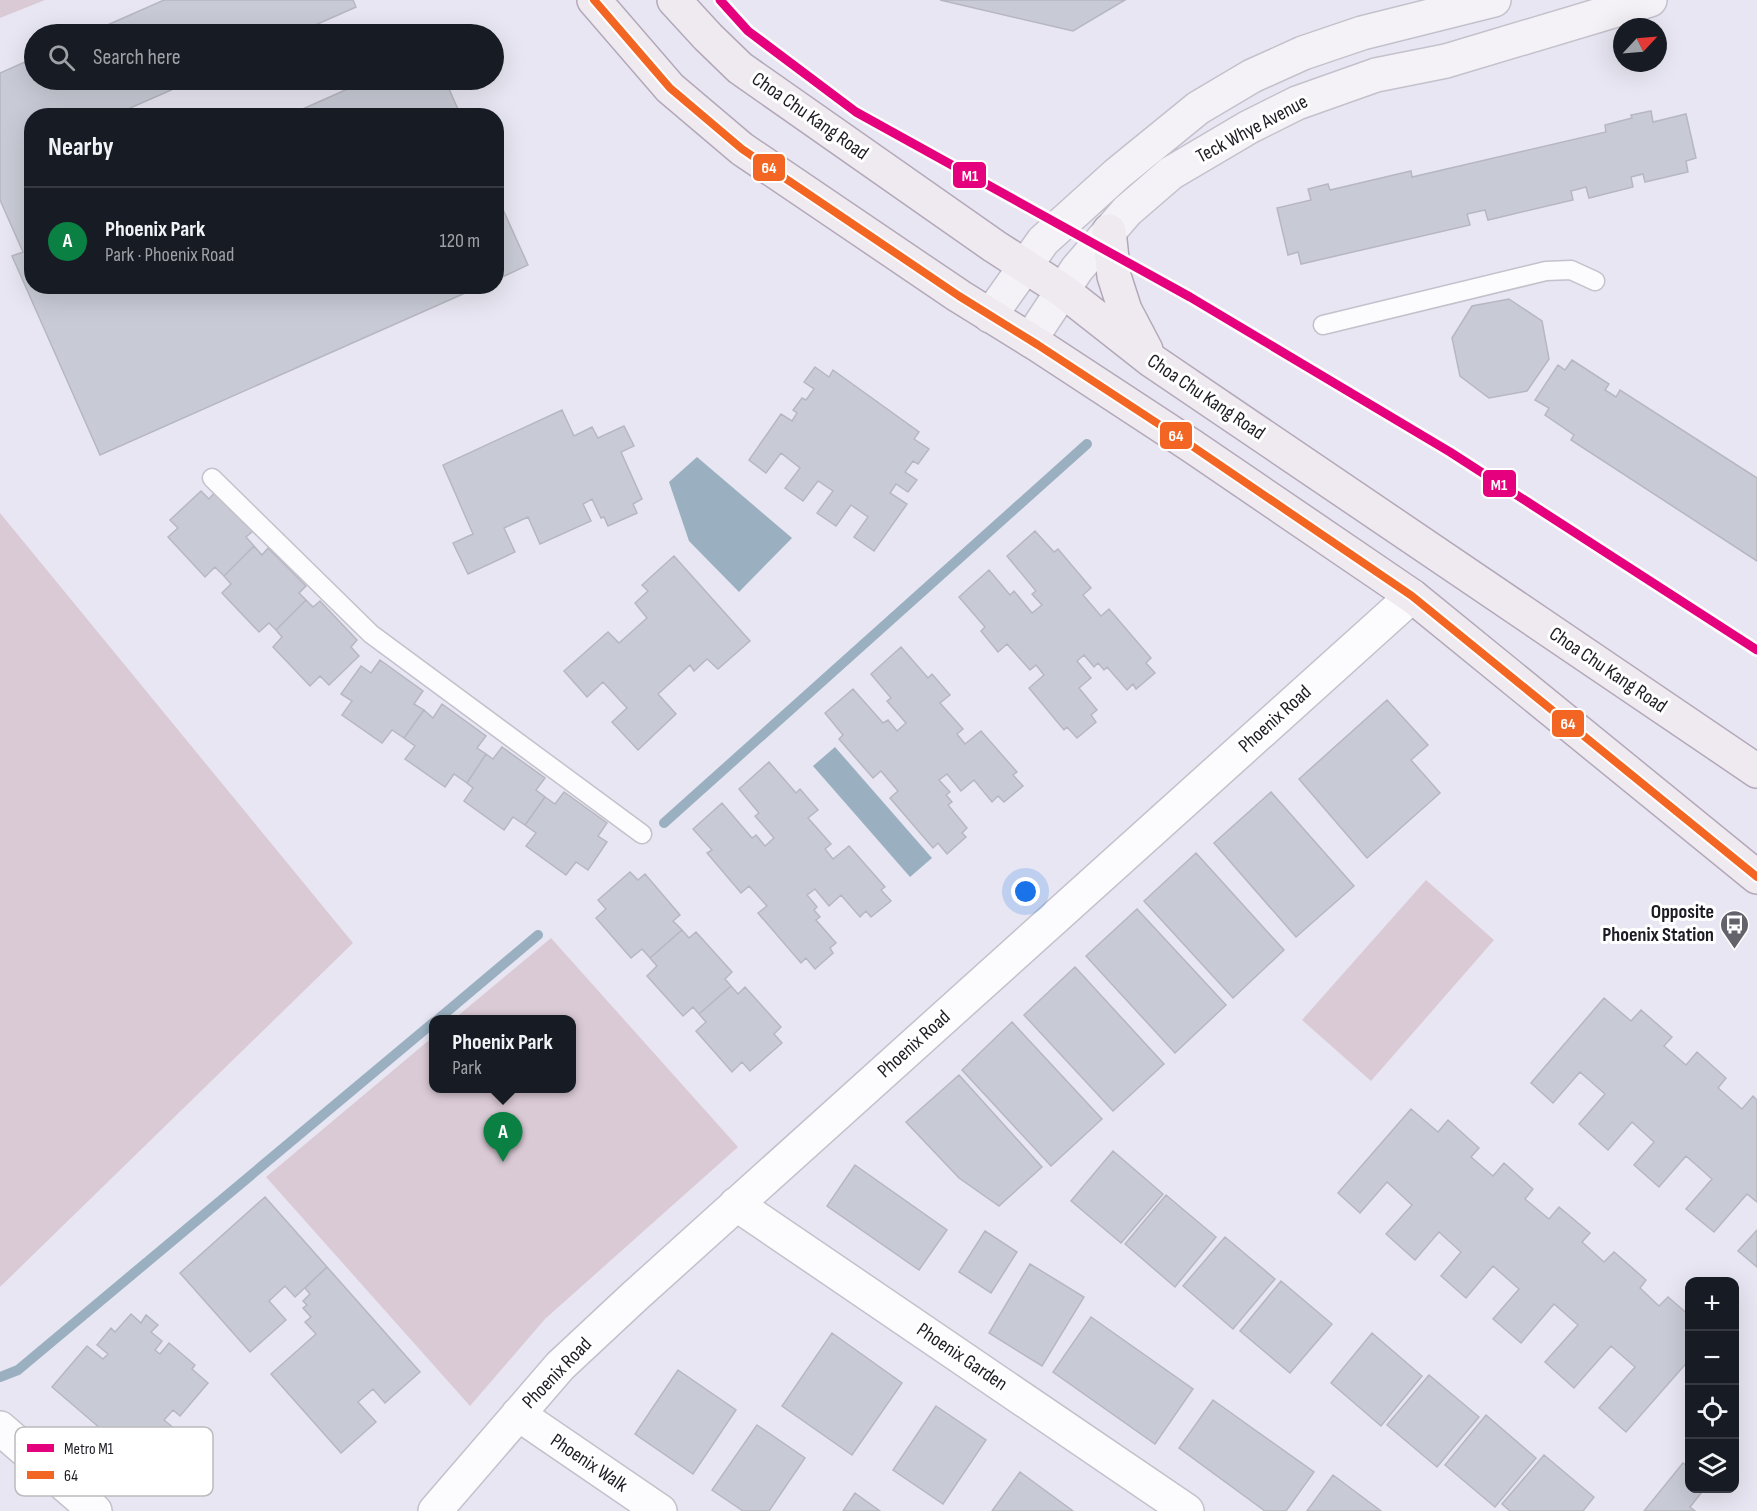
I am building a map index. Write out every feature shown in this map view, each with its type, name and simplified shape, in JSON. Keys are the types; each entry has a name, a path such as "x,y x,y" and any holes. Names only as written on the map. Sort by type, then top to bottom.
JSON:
{"main road":[{"path":"594,0 670,88 742,149 990,316 1192,446 1412,596 1757,878"},
{"name":"Choa Chu Kang Road","path":"674,0 740,68 1024,266 1062,290 1151,360 1757,771"},
{"name":"Teck Whye Avenue","path":"990,316 1043,241 1117,174 1198,108 1252,76 1303,53 1362,33 1494,0"},
{"name":"Teck Whye Avenue","path":"1030,340 1077,269 1127,211 1171,173 1239,132 1297,103 1376,75 1446,61 1650,0"},
{"path":"1109,231 1114,276 1125,310 1151,360"}],"street":[{"name":"Phoenix Road","path":"435,1511 560,1366 736,1204 1412,596"},
{"name":"Phoenix Garden","path":"736,1204 1187,1511"},
{"name":"Phoenix Walk","path":"518,1414 660,1511"},
{"path":"0,1428 15,1441"},
{"path":"78,1496 95,1511"}],"lane":[{"path":"1323,325 1546,271 1571,270 1594,282"},
{"path":"213,478 371,634 642,834"}],"shaded area":[{"path":"0,0 45,0 0,18"},
{"path":"0,513 353,943 0,1287"},
{"path":"1426,880 1494,940 1371,1081 1302,1020"},
{"path":"551,938 738,1147 545,1319 470,1406 266,1177 429,1040 429,1093 576,1093 576,1015 459,1015"}],"water":[{"path":"697,457 792,538 739,592 689,541 669,482"},
{"path":"835,747 932,858 910,877 813,766"}],"building":[{"path":"164,0 353,0 356,7 318,24 110,24"},
{"path":"940,0 1125,0 1073,31"},
{"path":"24,62 24,90 171,90 130,108 24,108 24,283 12,256 23,252 0,200 0,73"},
{"path":"345,90 449,90 457,108 305,108"},
{"path":"1651,111 1653,122 1686,114 1696,158 1686,161 1688,172 1645,182 1643,174 1631,177 1633,187 1589,198 1586,187 1571,191 1573,200 1488,220 1485,210 1467,214 1470,225 1301,264 1298,252 1288,255 1277,208 1311,200 1308,189 1328,184 1330,190 1411,171 1412,177 1606,132 1605,125 1632,118 1631,115"},
{"path":"504,212 528,265 504,276"},
{"path":"29,294 463,294 100,455"},
{"path":"1509,299 1542,321 1549,359 1527,391 1489,398 1460,376 1452,338 1472,306"},
{"path":"1572,360 1609,384 1605,390 1616,397 1620,390 1757,478 1757,561 1571,440 1574,435 1545,415 1549,408 1535,400 1558,365 1565,370"},
{"path":"815,367 829,377 833,370 919,432 914,439 929,449 918,464 913,461 905,472 917,480 908,492 896,484 890,493 907,504 874,551 854,537 868,517 851,505 836,526 817,513 833,491 818,481 803,501 785,488 800,468 781,453 766,473 749,460 781,414 792,421 797,413 793,410 802,398 806,400 814,389 804,382"},
{"path":"562,410 574,436 592,427 598,438 624,426 634,446 621,452 642,499 633,504 637,513 608,526 604,517 601,518 592,499 583,504 591,521 540,544 528,517 504,528 515,552 468,574 453,543 473,534 443,465"},
{"path":"201,491 209,499 215,492 253,531 246,537 254,546 224,576 215,567 205,577 168,537 178,528 170,520"},
{"path":"1035,531 1054,552 1058,549 1091,588 1083,595 1101,616 1109,609 1151,658 1146,663 1155,673 1136,689 1133,684 1127,690 1107,667 1104,670 1098,663 1094,667 1084,655 1077,661 1091,678 1079,688 1097,710 1091,715 1096,722 1077,738 1067,727 1064,730 1029,688 1044,675 1036,665 1030,670 1007,644 998,652 981,631 985,627 959,597 989,570 1010,595 1014,591 1032,613 1042,605 1032,594 1036,591 1007,556"},
{"path":"254,546 262,555 268,548 306,586 299,593 306,600 276,630 269,623 259,632 222,593 231,584 224,576"},
{"path":"674,556 750,641 718,669 707,659 694,671 690,665 658,694 676,714 638,750 612,722 627,708 603,682 587,697 564,671 608,632 619,643 647,618 635,603 648,591 642,585"},
{"path":"306,600 313,607 320,601 357,640 351,647 359,656 329,685 320,676 310,686 273,647 282,637 276,630"},
{"path":"901,647 928,678 932,674 950,695 940,703 963,729 957,734 965,744 981,731 1017,772 1013,775 1023,786 1004,802 998,796 992,802 974,780 961,791 947,774 939,780 950,792 946,795 952,802 948,805 967,828 962,833 966,837 947,854 938,843 933,848 890,798 898,791 881,771 873,778 839,739 843,735 825,713 853,689 883,723 888,720 897,731 906,723 887,701 891,698 871,674"},
{"path":"380,660 423,691 414,704 424,710 404,738 392,730 382,743 342,715 352,701 341,694 361,666 371,673"},
{"path":"1387,700 1428,745 1411,760 1440,793 1367,858 1299,779"},
{"path":"442,704 486,736 477,748 486,754 467,783 454,774 445,787 405,759 415,746 404,738 424,710 433,718"},
{"path":"502,747 545,778 536,790 545,797 525,825 513,817 504,830 464,801 473,788 467,783 486,754 493,759"},
{"path":"769,762 796,793 800,789 818,810 808,818 831,844 825,849 833,859 849,846 885,887 881,890 891,901 871,917 866,911 860,917 841,895 829,906 815,889 807,895 817,907 814,910 820,917 816,920 836,943 830,948 833,953 815,969 806,958 801,963 758,913 767,906 749,886 741,893 707,853 712,850 693,829 722,803 752,838 756,835 765,846 774,838 755,816 759,813 739,789"},
{"path":"564,792 607,823 598,836 607,842 588,870 576,862 566,875 526,846 536,833 525,825 545,797 555,804"},
{"path":"1271,792 1354,886 1296,937 1214,843"},
{"path":"1196,853 1284,950 1233,998 1144,901"},
{"path":"630,872 638,880 645,874 680,915 673,921 682,930 650,958 642,949 631,958 596,918 606,909 598,900"},
{"path":"1137,909 1226,1005 1175,1053 1086,956"},
{"path":"682,930 689,938 696,932 732,972 725,979 731,986 699,1014 693,1007 683,1016 647,976 657,966 650,958"},
{"path":"1075,967 1164,1064 1113,1111 1024,1015"},
{"path":"731,986 738,994 745,987 781,1027 774,1034 782,1043 750,1071 742,1062 732,1072 696,1031 706,1022 699,1014"},
{"path":"1604,998 1631,1021 1641,1010 1672,1037 1664,1046 1686,1065 1697,1052 1726,1078 1718,1088 1742,1109 1753,1096 1757,1100 1757,1202 1747,1194 1714,1232 1686,1209 1712,1179 1686,1156 1659,1187 1634,1165 1654,1142 1632,1122 1608,1150 1579,1124 1605,1094 1580,1072 1553,1103 1531,1083"},
{"path":"1012,1022 1102,1119 1051,1166 962,1070"},
{"path":"959,1075 1042,1167 999,1206 959,1178 906,1122"},
{"path":"1411,1109 1438,1132 1448,1120 1479,1148 1471,1157 1493,1176 1504,1163 1533,1189 1525,1199 1549,1219 1559,1207 1590,1233 1582,1242 1604,1262 1614,1252 1646,1280 1640,1288 1659,1306 1668,1297 1685,1312 1685,1365 1626,1432 1599,1408 1635,1367 1611,1346 1574,1388 1545,1362 1578,1325 1554,1304 1521,1343 1493,1319 1519,1289 1493,1266 1466,1298 1441,1276 1461,1252 1439,1232 1415,1260 1386,1234 1412,1205 1387,1182 1360,1213 1338,1193"},
{"path":"1113,1151 1163,1194 1121,1243 1071,1201"},
{"path":"855,1165 947,1230 919,1270 827,1206"},
{"path":"1166,1195 1216,1237 1175,1287 1125,1244"},
{"path":"265,1197 327,1267 295,1297 285,1286 269,1301 286,1320 250,1352 180,1273"},
{"path":"1757,1230 1757,1267 1738,1251"},
{"path":"985,1231 1017,1252 991,1293 959,1272"},
{"path":"1225,1237 1275,1279 1233,1329 1183,1286"},
{"path":"1030,1264 1084,1297 1042,1366 989,1333"},
{"path":"327,1267 420,1372 385,1403 373,1389 358,1402 376,1422 341,1453 271,1374 316,1334 305,1322 311,1317 303,1308 307,1305 303,1301 310,1294 305,1288"},
{"path":"1281,1281 1332,1324 1290,1373 1240,1331"},
{"path":"131,1314 141,1323 146,1315 158,1325 151,1332 162,1341 155,1350 160,1354 169,1343 195,1365 192,1369 208,1383 180,1416 173,1410 164,1420 172,1427 99,1427 52,1387 87,1346 103,1359 108,1354 97,1345 111,1328 115,1332"},
{"path":"1091,1317 1193,1389 1155,1444 1053,1372"},
{"path":"832,1333 902,1383 852,1455 782,1406"},
{"path":"1372,1333 1422,1376 1381,1426 1331,1383"},
{"path":"678,1370 736,1410 693,1474 635,1434"},
{"path":"1429,1375 1479,1417 1437,1467 1387,1425"},
{"path":"1213,1400 1314,1472 1286,1511 1265,1511 1179,1448"},
{"path":"936,1406 986,1440 943,1504 893,1470"},
{"path":"1486,1415 1536,1458 1495,1507 1445,1465"},
{"path":"757,1425 805,1458 769,1511 743,1511 712,1490"},
{"path":"1544,1455 1594,1497 1583,1511 1510,1511 1502,1504"},
{"path":"1683,1463 1685,1464 1685,1493 1701,1493 1690,1507 1695,1511 1644,1511"},
{"path":"1020,1472 1073,1511 992,1511"},
{"path":"1333,1475 1381,1511 1307,1511"},
{"path":"855,1493 880,1511 843,1511"}],"waterway":[{"path":"664,823 1087,444"},
{"path":"443,1015 538,935"},
{"path":"0,1377 18,1370 429,1026"}],"metro line":[{"name":"M1","path":"720,0 748,31 856,112 1190,297 1450,452 1757,650"}],"transit line":[{"name":"64","path":"594,0 670,88 742,149 959,296 1192,446 1412,596 1757,877"}],"place":[{"name":"Opposite Phoenix Station","path":"1735,950"},
{"name":"Phoenix Park","path":"503,1162"}]}
